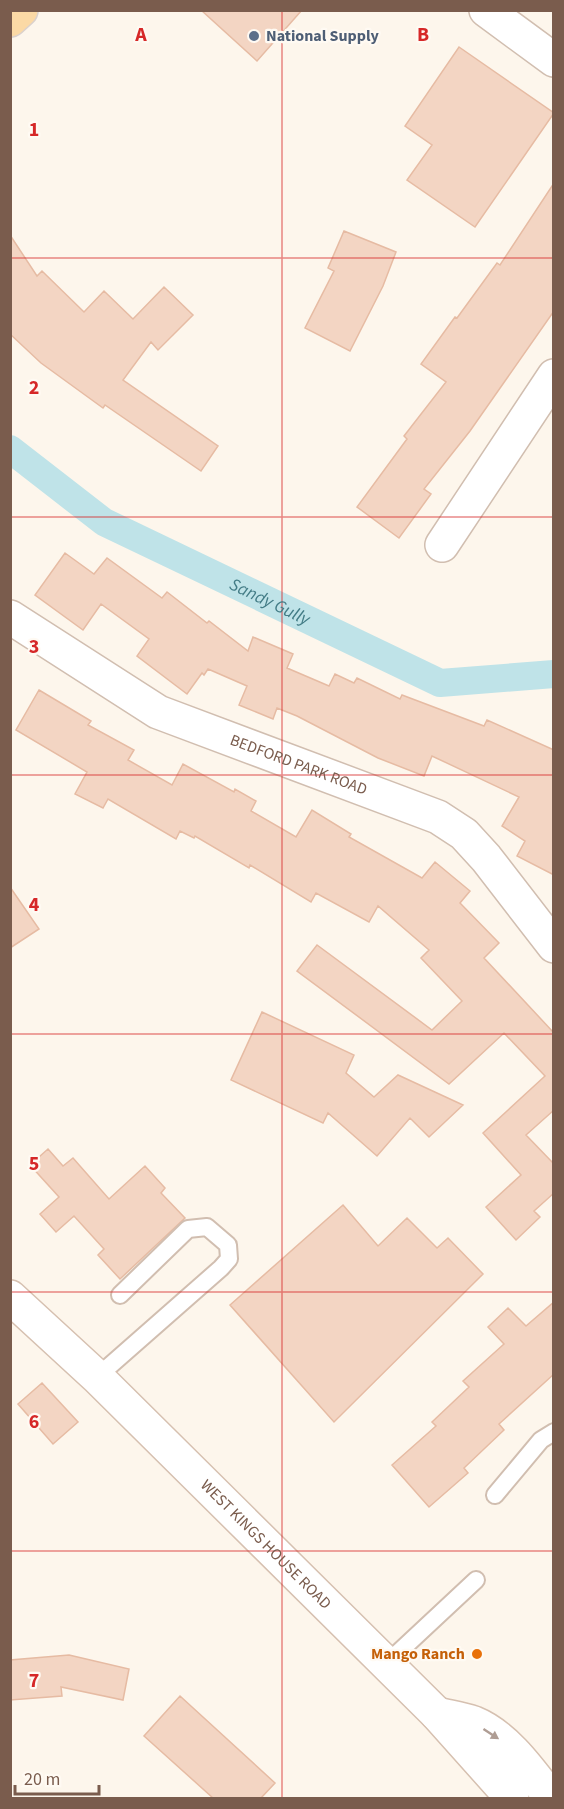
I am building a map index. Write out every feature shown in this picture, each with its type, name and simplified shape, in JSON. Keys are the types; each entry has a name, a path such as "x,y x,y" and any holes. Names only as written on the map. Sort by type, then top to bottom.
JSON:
{"main road":[{"path":"10,20 21,10"}],"street":[{"path":"486,10 554,60"},
{"path":"442,544 554,376"},
{"name":"BEDFORD PARK ROAD","path":"10,617 158,712 438,817 464,834 486,858 554,946"},
{"name":"WEST KINGS HOUSE ROAD","path":"10,1297 97,1377 437,1714 512,1798"},
{"path":"437,1714 475,1724 502,1741 528,1768 551,1798"}],"lane":[{"path":"97,1377 221,1268 229,1258 228,1245 207,1227 188,1229 120,1295"},
{"path":"495,1495 541,1440 554,1432"},
{"path":"386,1664 476,1580"}],"building":[{"name":"National Supply","path":"201,10 302,10 257,61"},
{"path":"459,47 554,113 475,227 407,180 432,145 405,126"},
{"path":"554,183 554,311 470,431 424,489 431,494 399,538 357,507 407,439 404,436 446,382 421,364 497,263 500,265"},
{"path":"344,231 396,252 383,286 350,351 305,328 334,271 328,268"},
{"path":"10,235 37,276 42,271 84,312 104,291 133,319 164,287 193,315 158,350 151,342 123,380 218,446 201,471 105,405 103,408 41,363 10,334"},
{"path":"65,553 94,574 107,558 162,598 167,592 248,651 253,637 293,654 287,668 329,686 335,674 354,683 357,678 400,699 402,695 484,726 487,720 554,750 554,875 517,856 525,841 502,826 519,797 432,756 424,776 378,758 277,708 273,719 239,705 247,686 208,669 204,675 202,673 187,694 137,656 149,639 101,604 83,630 35,595"},
{"path":"39,690 91,721 88,725 134,750 128,760 172,785 183,764 234,792 235,789 256,801 251,811 296,837 312,810 351,834 349,837 422,878 435,862 470,891 460,903 499,943 484,958 554,1033 554,1110 526,1135 554,1164 554,1193 534,1211 540,1217 516,1240 486,1207 521,1175 483,1133 545,1076 504,1033 449,1084 297,971 317,945 432,1030 462,1001 421,958 429,950 378,906 369,922 316,893 311,902 250,865 249,868 195,836 194,838 180,831 176,839 108,799 103,808 75,794 87,772 16,730"},
{"path":"10,887 39,929 10,948"},
{"path":"262,1012 354,1055 346,1073 374,1097 398,1075 463,1105 429,1137 410,1118 377,1156 328,1113 323,1123 231,1080"},
{"path":"48,1149 63,1166 73,1158 109,1199 145,1166 165,1188 161,1193 185,1218 120,1279 98,1255 104,1249 74,1216 56,1232 40,1214 59,1197 30,1165"},
{"path":"343,1205 378,1246 407,1218 437,1248 448,1238 483,1274 334,1422 230,1305"},
{"path":"554,1302 554,1374 499,1424 504,1430 464,1468 468,1473 429,1507 392,1465 436,1426 432,1422 469,1387 463,1381 504,1344 488,1327 508,1308 526,1326"},
{"path":"42,1383 78,1422 53,1444 18,1404"},
{"path":"69,1655 129,1669 123,1700 61,1687 62,1696 10,1700 10,1660"},
{"path":"180,1696 275,1783 261,1798 213,1798 144,1736"}],"waterway":[{"name":"Sandy Gully","path":"10,449 104,522 440,683 554,674"}],"place":[{"name":"National Supply","path":"254,36"},
{"name":"Mango Ranch","path":"477,1654"}]}
